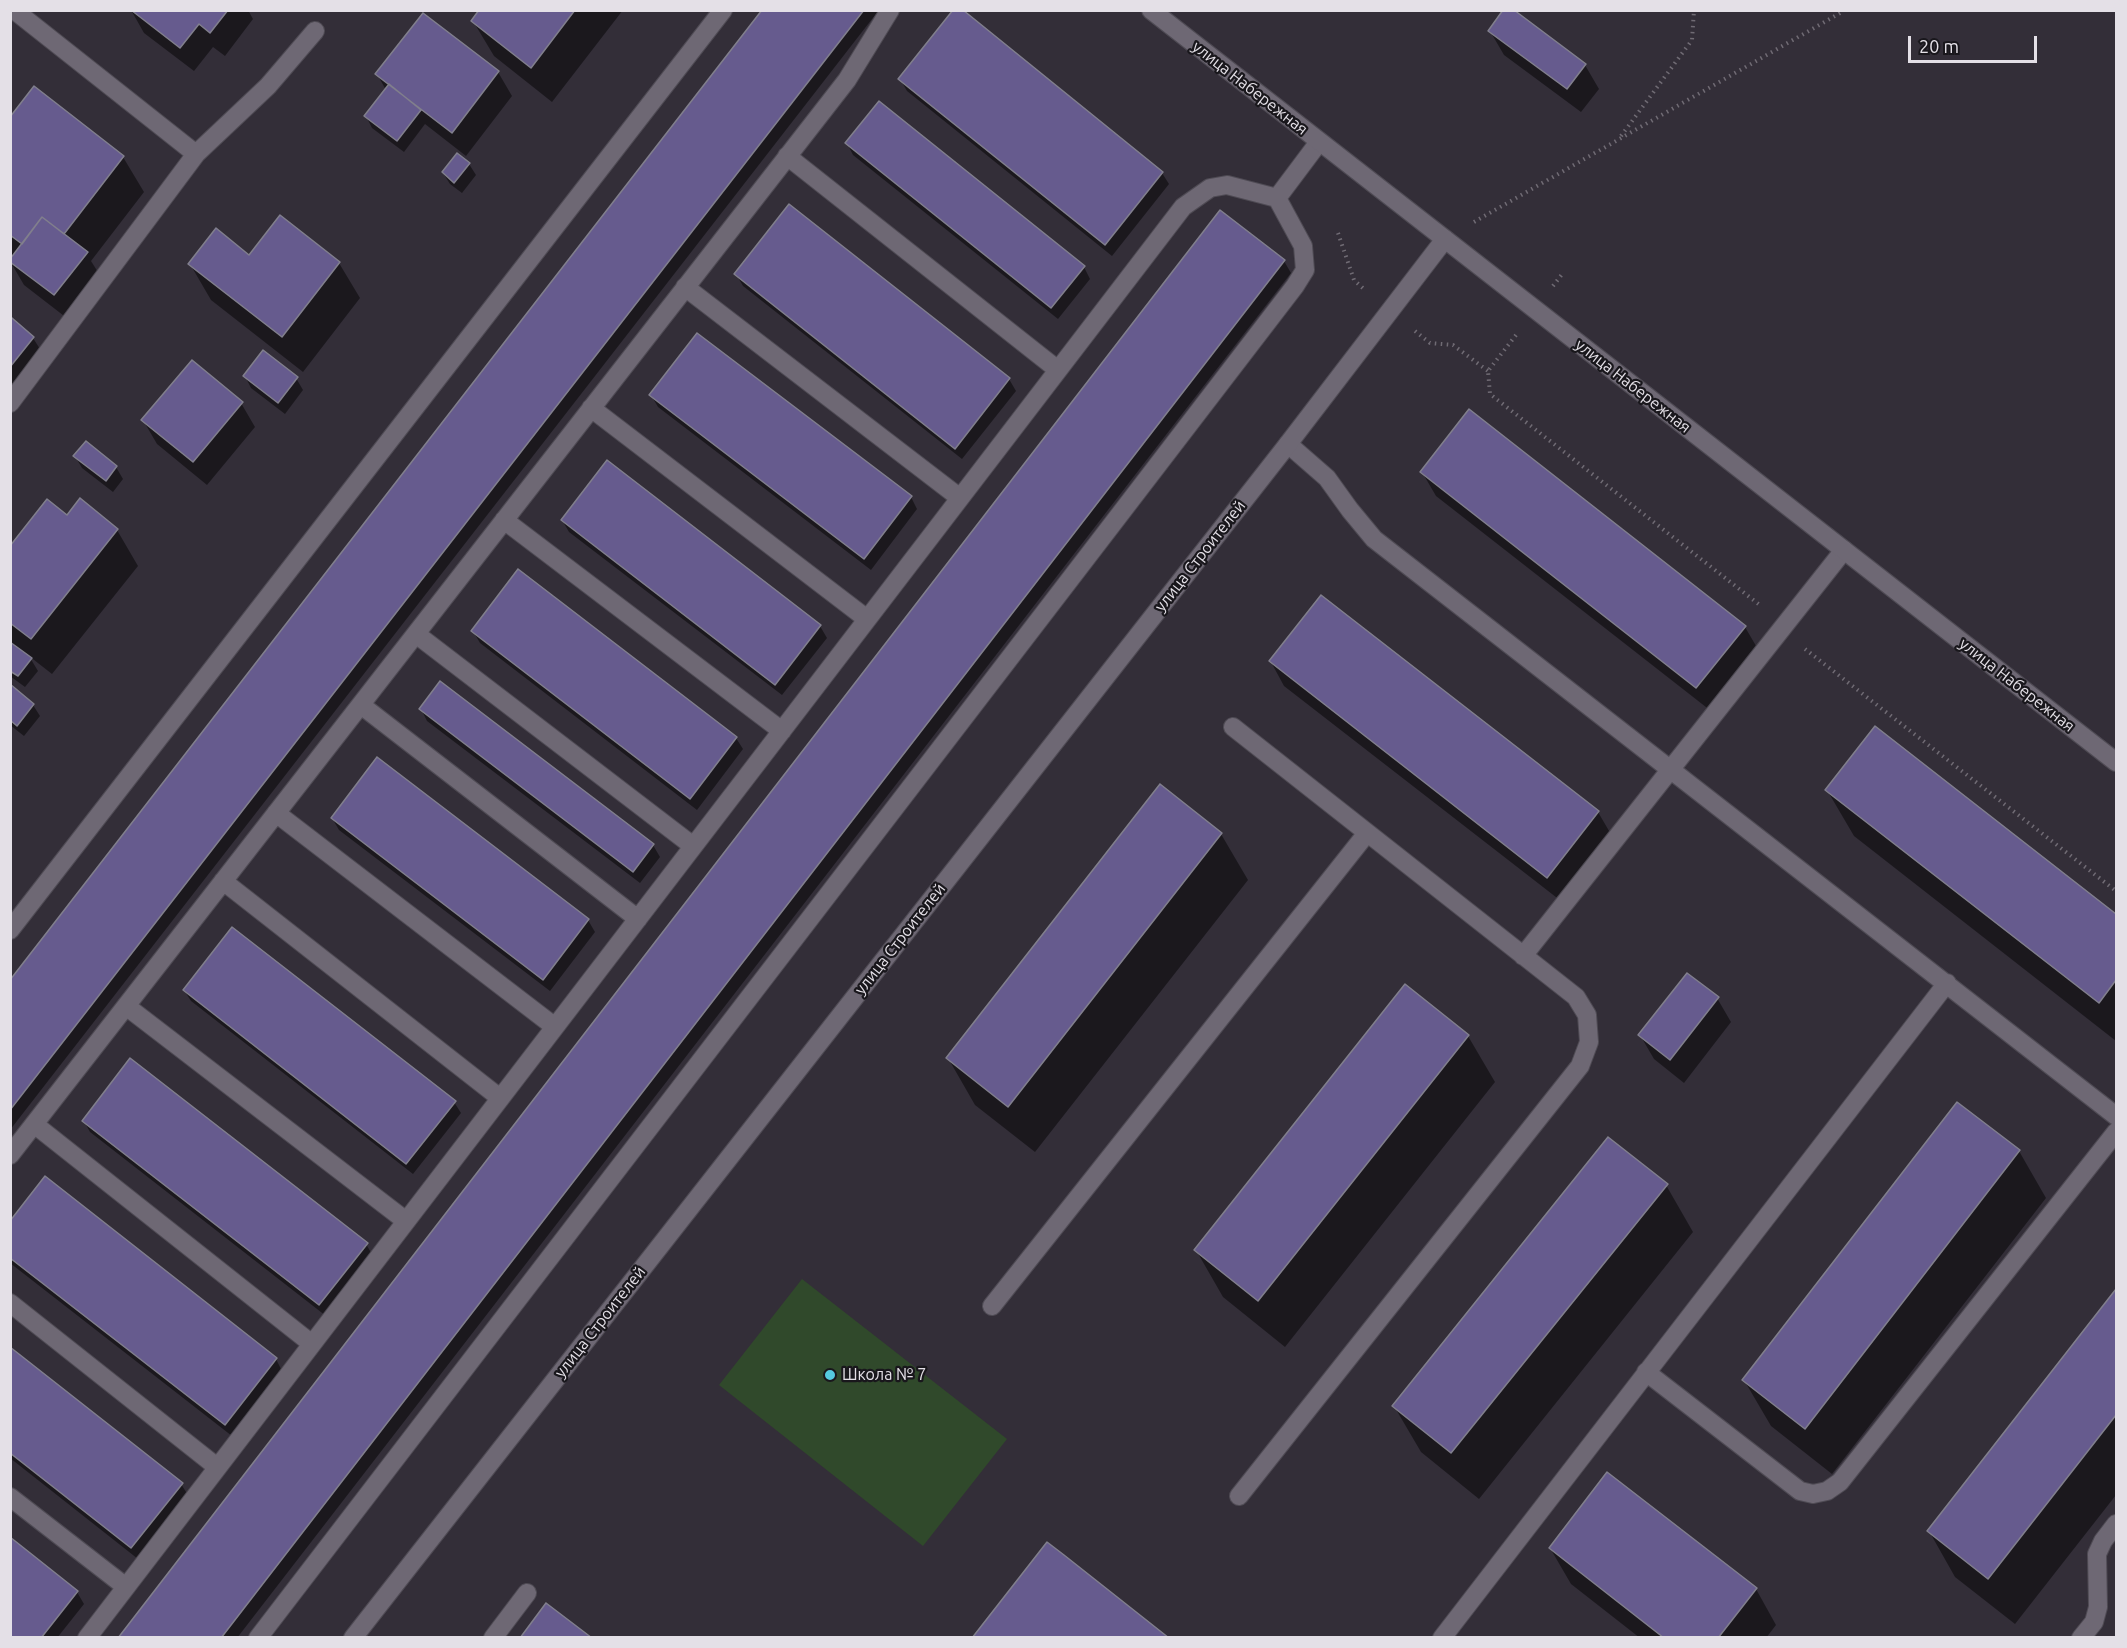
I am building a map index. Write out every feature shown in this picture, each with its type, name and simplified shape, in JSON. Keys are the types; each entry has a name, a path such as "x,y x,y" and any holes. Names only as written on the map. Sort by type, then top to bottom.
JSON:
{"street":[{"path":"14,10 196,154"},
{"path":"10,930 723,10"},
{"path":"10,1155 847,80 890,10"},
{"name":"улица Набережная","path":"1150,10 2116,762"},
{"path":"10,403 196,154 268,86 315,31"},
{"path":"1277,198 1319,142"},
{"path":"787,156 1058,370"},
{"path":"87,1638 1183,207 1210,188 1227,185 1277,198 1303,246 1305,270 1295,286 258,1638"},
{"name":"улица Строителей","path":"353,1638 1288,444 1445,239"},
{"path":"685,287 960,498"},
{"path":"591,408 867,619"},
{"path":"1288,444 1327,478 1374,538 2116,1116"},
{"path":"504,520 782,730"},
{"path":"1524,956 1844,550"},
{"path":"416,634 693,846"},
{"path":"361,705 638,919"},
{"path":"1233,727 1576,997 1587,1015 1590,1042 1580,1066 1239,1496"},
{"path":"276,813 555,1027"},
{"path":"992,1306 1367,832"},
{"path":"223,881 500,1098"},
{"path":"1442,1638 1947,983"},
{"path":"126,1006 406,1221"},
{"path":"34,1124 312,1344"},
{"path":"1646,1372 1800,1491 1813,1494 1827,1491 1840,1482 2116,1132"},
{"path":"10,1303 218,1467"},
{"path":"10,1497 126,1587"},
{"path":"2081,1638 2094,1622 2098,1607 2097,1554 2103,1541 2116,1524"},
{"path":"493,1638 527,1593"}],"path":[{"path":"1619,139 1692,40 1694,10"},
{"path":"1445,239 1842,12"}],"green space":[{"path":"802,1279 1007,1439 923,1546 719,1385"}],"building":[{"path":"131,10 228,10 210,33 199,24 180,48"},
{"path":"479,10 575,10 531,68 471,21"},
{"path":"762,10 864,10 10,1110 10,980"},
{"path":"953,10 963,10 1163,172 1105,245 898,79"},
{"path":"1503,10 1514,10 1586,64 1567,89 1488,31"},
{"path":"423,13 499,71 452,133 375,74"},
{"path":"389,84 421,110 397,141 364,116"},
{"path":"34,86 124,156 64,234 42,217 22,244 10,235 10,117"},
{"path":"879,101 1085,266 1051,308 845,143"},
{"path":"457,153 470,163 454,183 442,172"},
{"path":"789,204 1010,378 955,449 734,274"},
{"path":"1220,210 1285,260 221,1638 118,1638"},
{"path":"280,215 340,262 282,337 188,264 216,228 249,255"},
{"path":"42,217 88,252 54,295 10,262"},
{"path":"12,318 34,337 10,367 10,320"},
{"path":"697,333 912,496 864,559 649,395"},
{"path":"263,350 298,377 278,403 243,376"},
{"path":"192,360 243,402 193,462 141,420"},
{"path":"1469,409 1746,626 1696,688 1420,472"},
{"path":"86,441 117,466 106,481 73,456"},
{"path":"607,460 821,625 775,685 561,520"},
{"path":"80,498 118,529 31,639 10,623 10,546 47,499 67,515"},
{"path":"518,569 737,737 690,799 471,631"},
{"path":"1321,595 1599,811 1547,878 1269,661"},
{"path":"10,642 32,658 18,676 10,671"},
{"path":"440,681 654,844 633,872 419,709"},
{"path":"10,684 34,704 17,726 10,720"},
{"path":"1875,726 2116,914 2116,980 2099,1003 1825,790"},
{"path":"377,757 589,919 543,980 331,818"},
{"path":"1160,784 1222,833 1008,1107 946,1058"},
{"path":"232,927 456,1101 406,1164 183,990"},
{"path":"1687,973 1719,997 1670,1060 1638,1035"},
{"path":"1405,984 1469,1035 1258,1301 1194,1250"},
{"path":"130,1058 368,1243 319,1305 82,1121"},
{"path":"1957,1102 2020,1150 1805,1429 1742,1380"},
{"path":"1608,1137 1668,1184 1451,1453 1392,1406"},
{"path":"45,1176 277,1358 225,1425 10,1258 10,1221"},
{"path":"2116,1289 2116,1415 1988,1579 1927,1531"},
{"path":"10,1347 183,1483 131,1548 10,1453"},
{"path":"1607,1472 1757,1588 1718,1638 1664,1638 1549,1548"},
{"path":"10,1537 78,1591 41,1638 10,1638"},
{"path":"1047,1542 1064,1555 1169,1638 972,1638"},
{"path":"546,1603 592,1638 520,1638"}],"place":[{"name":"Школа № 7","path":"830,1375"}]}
